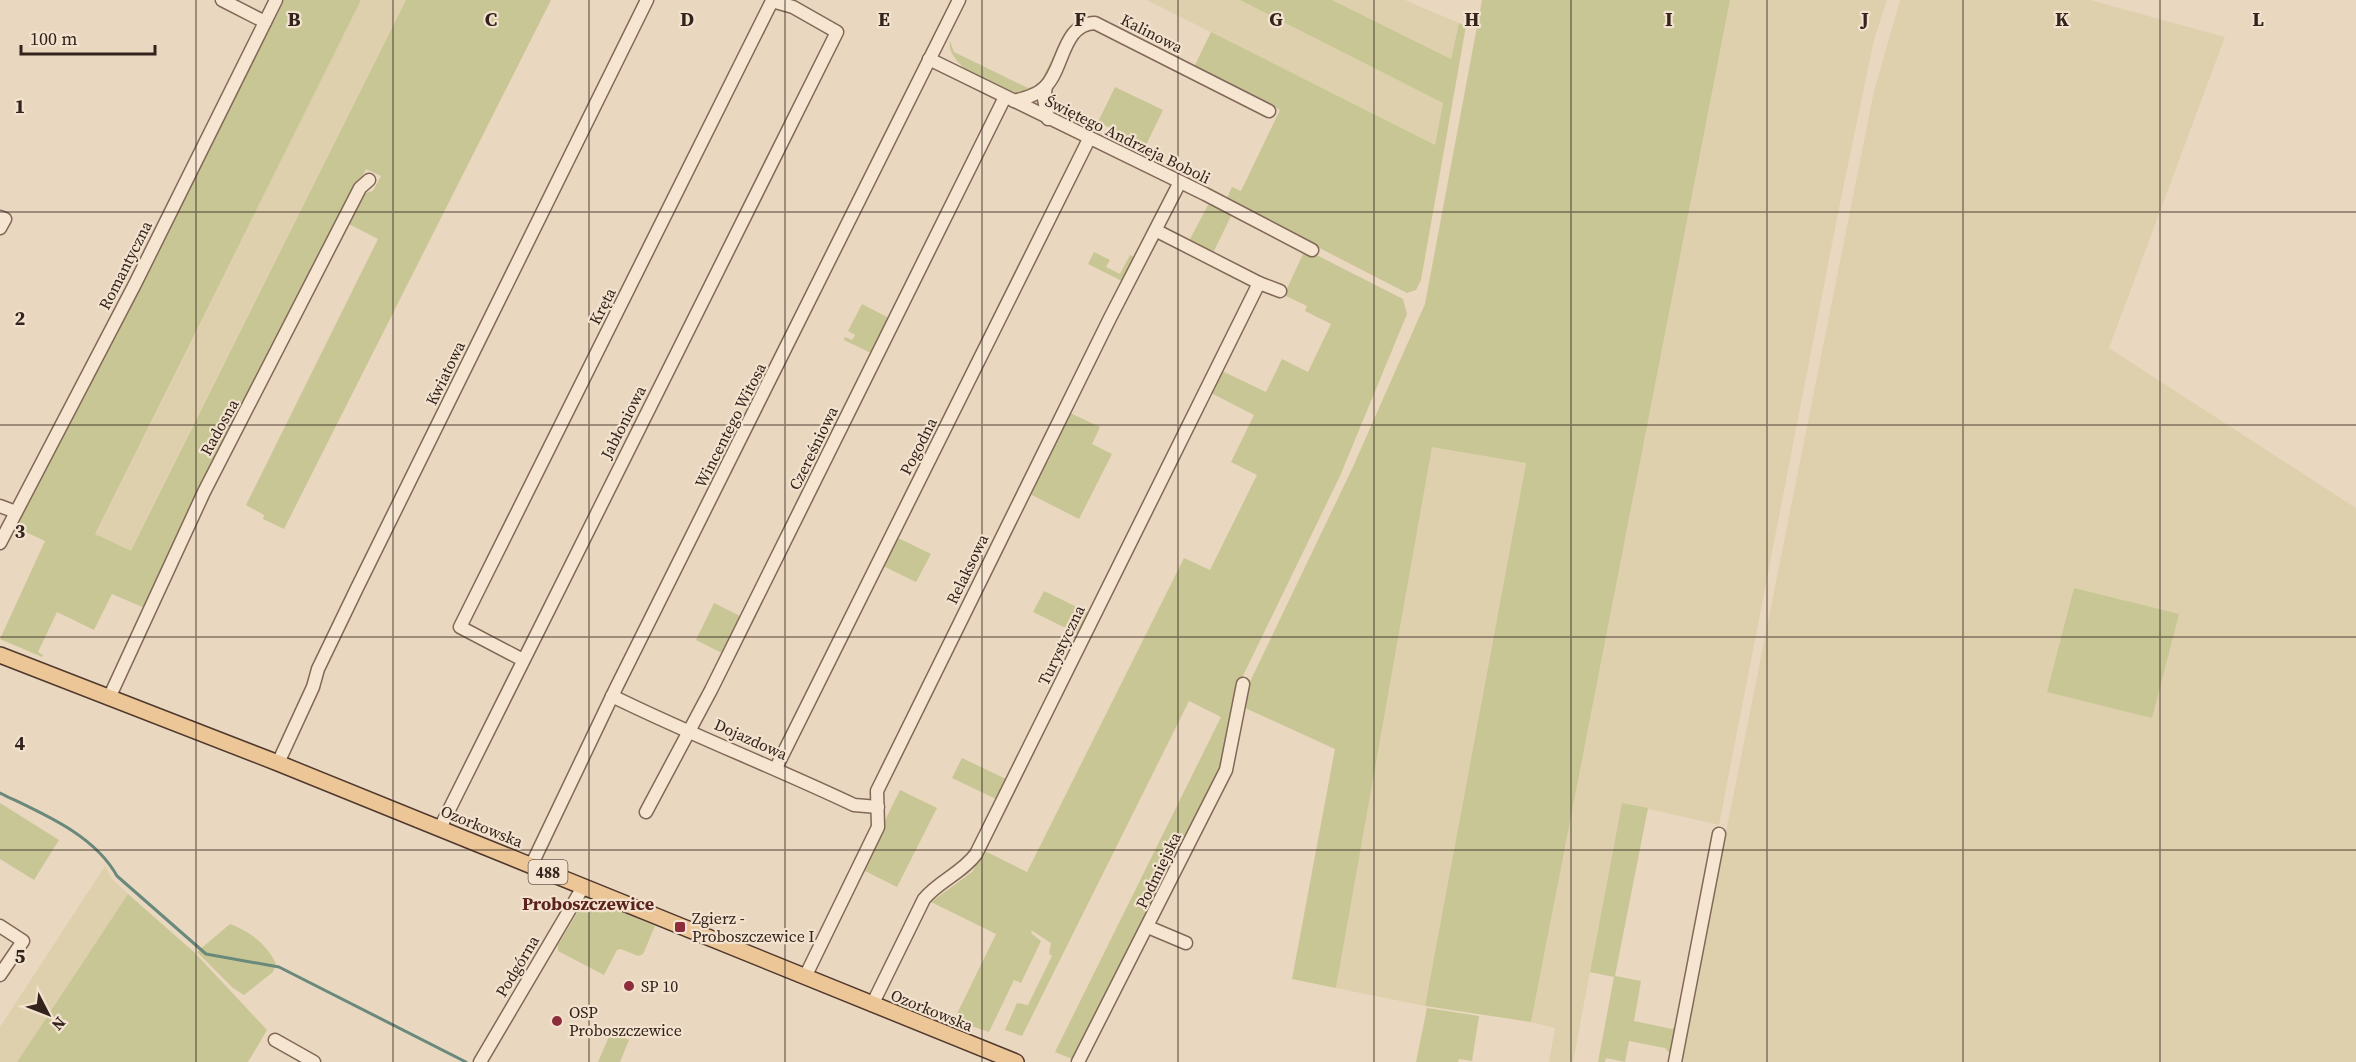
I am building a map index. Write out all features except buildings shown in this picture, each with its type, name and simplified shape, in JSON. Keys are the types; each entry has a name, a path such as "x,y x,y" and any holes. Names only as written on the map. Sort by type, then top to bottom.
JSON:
{"main road":[{"name":"Ozorkowska","path":"0,656 278,763 1016,1062"}],"street":[{"path":"222,0 265,22"},
{"name":"Romantyczna","path":"0,543 135,284 276,0"},
{"name":"Kwiatowa","path":"278,763 347,608 647,0"},
{"name":"Kręta","path":"523,660 460,627 772,0 793,7 837,32"},
{"name":"Wincentego Witosa","path":"531,866 612,696 959,0"},
{"name":"Kalinowa","path":"1048,119 1044,99 1046,86 1075,30 1085,23 1095,23 1269,111"},
{"name":"Jabłoniowa","path":"440,828 837,32"},
{"name":"Świętego Andrzeja Boboli","path":"929,59 1089,140 1180,182 1312,250"},
{"path":"1010,99 1046,86"},
{"name":"Czereśniowa","path":"646,812 690,730 1010,99"},
{"name":"Pogodna","path":"776,768 1089,140"},
{"name":"Radosna","path":"109,698 221,457 250,407 360,188 369,180"},
{"name":"Relaksowa","path":"805,977 878,827 877,791 1110,318 1157,231 1180,182"},
{"path":"1157,231 1259,283 1280,291"},
{"name":"Turystyczna","path":"872,1005 924,899 932,889 967,866 976,854 1259,283"},
{"path":"0,506 16,512"},
{"name":"Podmiejska","path":"1078,1062 1226,770 1243,684"},
{"name":"Dojazdowa","path":"612,696 854,805 878,807"},
{"path":"1675,1062 1719,834"},
{"name":"Podgórna","path":"480,1062 583,887"},
{"path":"0,926 23,941 0,975"},
{"path":"1148,927 1186,943"},
{"path":"275,1040 314,1062"}],"shaded area":[{"path":"282,0 361,0 95,534 131,551 406,0 551,0 284,529 263,519 264,515 246,505 378,239 347,223 363,194 373,191 381,176 366,169 247,404 217,453 145,608 112,594 94,630 57,612 38,652 43,655 42,657 0,639 45,541 13,526 28,503"},
{"path":"361,0 406,0 132,552 95,534"},
{"path":"1147,0 1240,0 1443,103 1435,145"},
{"path":"1240,0 1332,0 1451,59 1459,23 1466,26 1421,280 1416,290 1407,293 1226,200 1232,187 1241,191 1280,110 1194,67 1211,32 1435,145 1443,103"},
{"path":"1332,0 1405,0 1459,23 1451,59"},
{"path":"1482,0 1730,0 1531,1022 1425,1006 1526,463 1432,447 1336,988 1292,979 1335,749 1243,707 1248,686 1352,469 1425,304"},
{"path":"1730,0 1887,0 1874,40 1840,203 1719,825 1622,803 1573,1062 1549,1062 1555,1028 1531,1022"},
{"path":"1900,0 2090,0 2225,37 2109,348 2356,508 2356,1062 1680,1062 1874,91"},
{"path":"1067,29 1064,43 1045,80 1037,88 1023,93 1005,92 983,82 963,67 950,49 950,41 954,52 1028,88 1039,85"},
{"path":"1115,87 1163,110 1146,145 1098,122"},
{"path":"1214,203 1403,299 1407,314 1340,476 1240,682 1220,769 1072,1059 1055,1052 1221,717 1189,701 1022,1036 1005,1030 1017,1003 1028,1005 1052,956 1049,954 1051,943 1031,930 1032,934 1041,941 1021,983 1014,980 989,1032 954,1020 996,934 931,902 972,872 985,851 1027,872 1184,558 1210,570 1257,475 1231,462 1254,415 1211,393 1222,371 1266,392 1282,359 1308,372 1331,324 1305,311 1307,306 1284,295 1304,252 1231,216 1213,253 1189,241 1208,205"},
{"path":"1094,252 1110,260 1106,267 1120,274 1130,255 1136,258 1124,282 1088,264"},
{"path":"862,304 889,318 871,353 844,340 845,337 852,340 855,335 848,331"},
{"path":"1070,413 1100,427 1092,444 1112,454 1079,519 1030,494"},
{"path":"1432,446 1526,463 1425,1006 1336,988"},
{"path":"896,537 931,554 916,582 881,565"},
{"path":"2074,588 2179,614 2152,718 2047,692"},
{"path":"1044,591 1089,613 1078,634 1033,612"},
{"path":"714,603 740,616 722,653 696,640"},
{"path":"962,758 1006,779 996,799 952,778"},
{"path":"900,790 937,808 897,887 861,869"},
{"path":"0,803 59,840 34,880 0,859"},
{"path":"1622,803 1648,808 1615,976 1641,981 1634,1021 1672,1029 1680,1021 1673,1057 1665,1048 1629,1041 1625,1062 1606,1058 1605,1062 1598,1062 1614,977 1590,972"},
{"path":"105,866 112,879 128,894 17,1062 0,1062 0,1027"},
{"path":"128,894 195,953 267,1030 248,1062 17,1062"},
{"path":"587,897 655,926 643,954 638,956 621,949 617,950 604,975 558,951 558,945"},
{"path":"230,924 257,939 268,950 276,964 273,972 244,995 233,988 197,952"},
{"path":"1427,1008 1479,1016 1472,1061 1459,1059 1458,1062 1416,1062"},
{"path":"611,1032 629,1040 620,1062 598,1062"}],"waterway":[{"path":"0,793 49,817 81,837 95,848 117,876 206,954 279,967 466,1062"}],"place":[{"name":"Zgierz - Proboszczewice I","path":"680,927"},
{"name":"SP 10","path":"629,986"},
{"name":"OSP Proboszczewice","path":"557,1021"}],"district":[{"name":"Proboszczewice","path":"588,903"}]}
